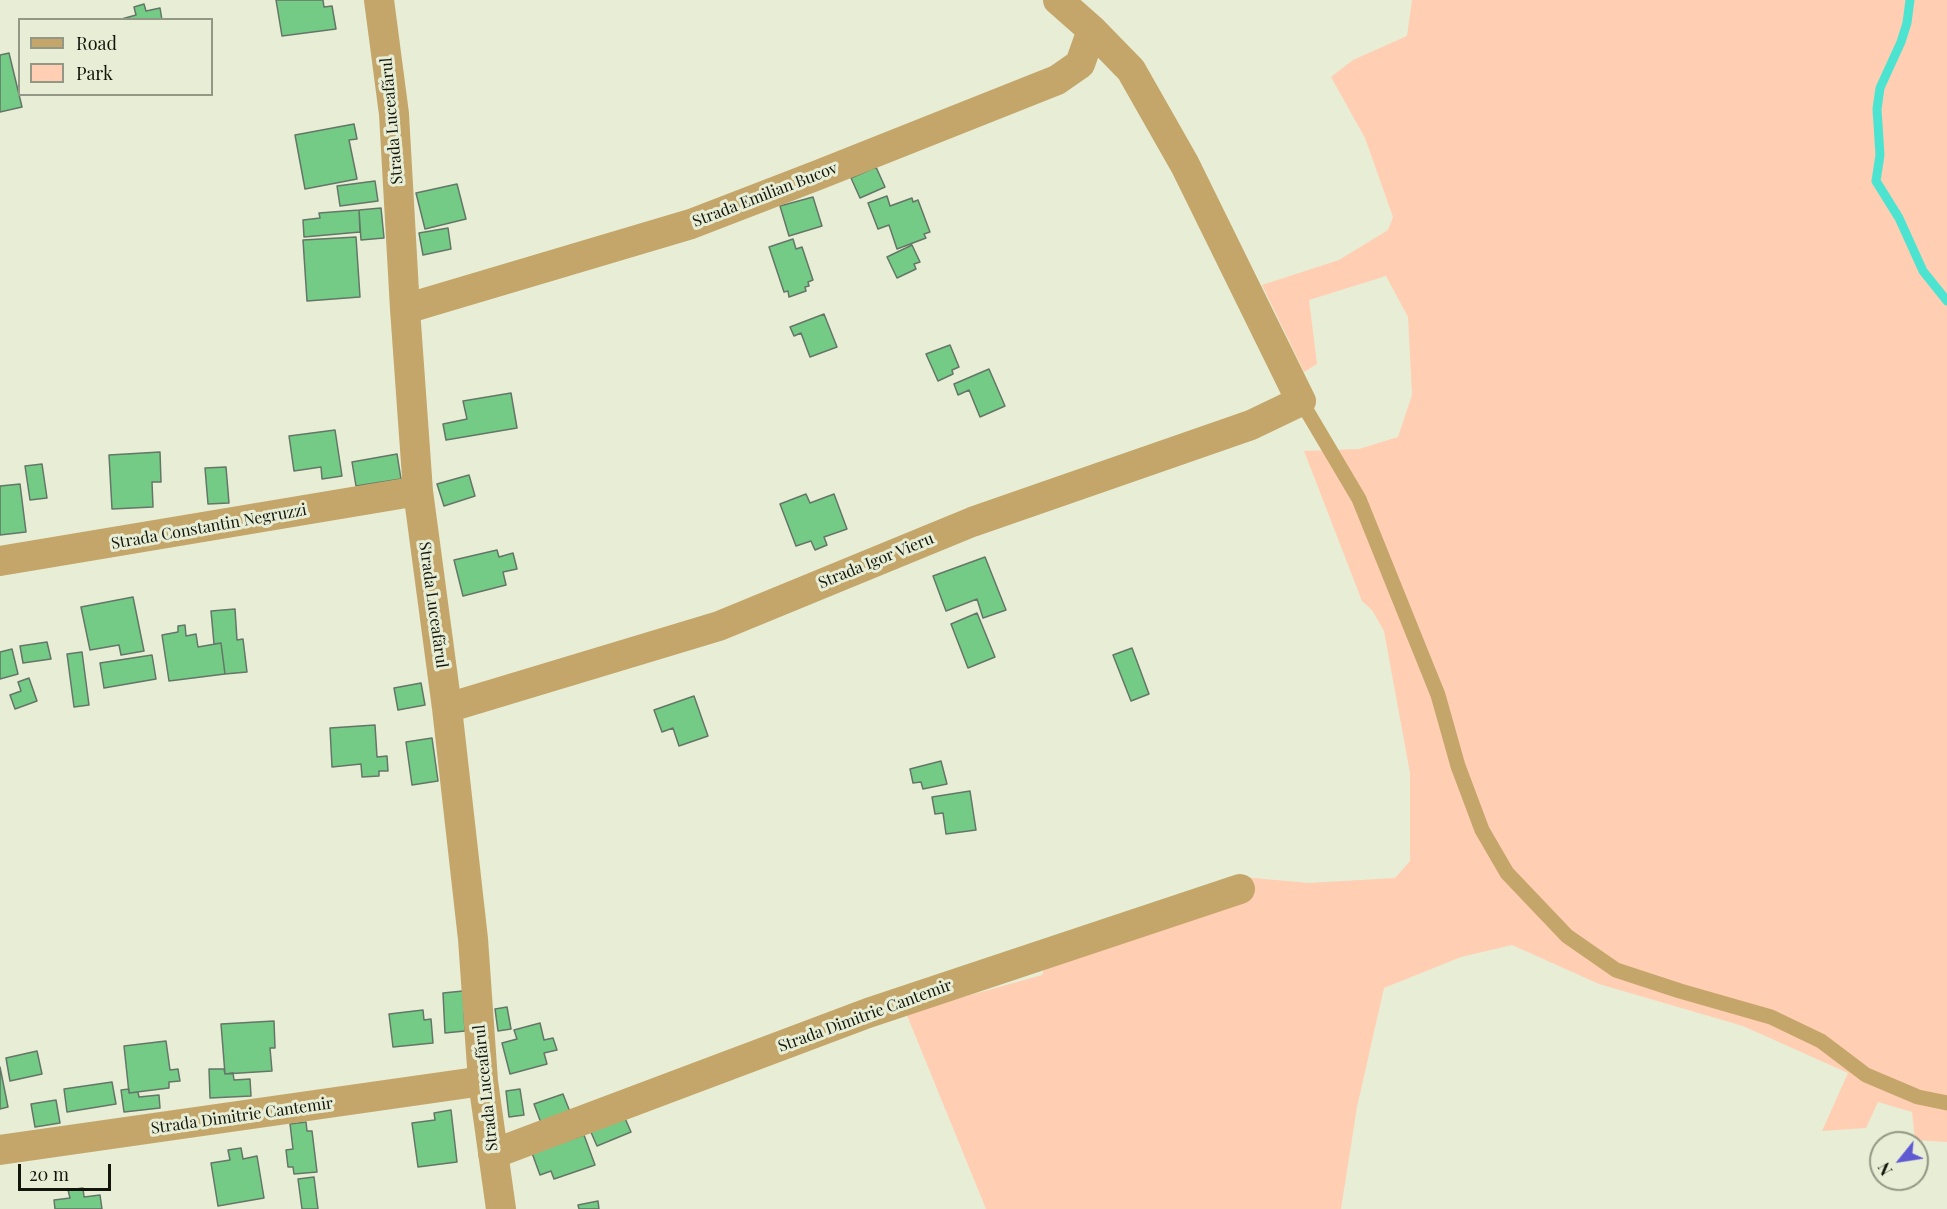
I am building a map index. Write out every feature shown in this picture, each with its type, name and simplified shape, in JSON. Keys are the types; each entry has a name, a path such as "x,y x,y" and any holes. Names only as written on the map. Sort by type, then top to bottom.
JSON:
{"street":[{"name":"Strada Luceafărul","path":"380,0 394,114 418,491 447,708 473,939 483,1081 501,1209"},
{"path":"1058,0 1092,30 1131,70 1179,156 1301,401"},
{"name":"Strada Emilian Bucov","path":"405,309 691,224 818,176 1057,80 1080,64 1092,30"},
{"name":"Strada Igor Vieru","path":"447,708 719,626 972,522 1251,425 1301,401"},
{"name":"Strada Constantin Negruzzi","path":"0,561 418,491"},
{"name":"Strada Dimitrie Cantemir","path":"493,1154 868,1013 1240,889"},
{"name":"Strada Dimitrie Cantemir","path":"0,1150 483,1081"}],"lane":[{"path":"1301,401 1359,499 1438,695 1458,766 1482,830 1507,873 1567,936 1616,970 1771,1017 1821,1041 1866,1075 1918,1097 1947,1103"}],"green space":[{"path":"1412,0 1947,0 1947,1142 1929,1141 1929,1131 1914,1131 1912,1112 1878,1102 1866,1128 1822,1131 1848,1073 1743,1026 1599,984 1512,945 1461,957 1384,988 1357,1107 1341,1209 986,1209 906,1013 1042,975 1053,942 1242,877 1309,883 1395,878 1410,861 1410,773 1384,631 1372,610 1362,601 1304,451 1359,449 1398,437 1412,395 1408,317 1386,276 1309,300 1317,364 1304,372 1262,285 1339,260 1388,230 1393,217 1365,138 1331,77 1353,60 1407,36"}],"building":[{"path":"276,0 323,0 324,7 332,6 336,29 282,36"},
{"path":"144,4 146,11 160,8 162,18 125,18 136,15 134,7"},
{"path":"9,53 22,107 0,112 0,55"},
{"path":"354,124 357,139 349,140 357,179 305,189 295,135"},
{"path":"876,167 885,187 860,198 851,178"},
{"path":"375,181 378,201 340,206 337,186"},
{"path":"457,184 466,219 425,229 416,193"},
{"path":"887,196 890,206 912,198 913,202 918,200 930,232 924,234 926,238 897,249 889,225 878,229 868,203"},
{"path":"813,197 822,226 789,236 780,206"},
{"path":"381,208 384,238 361,240 359,210"},
{"path":"359,210 360,232 304,237 303,220 320,218 319,213"},
{"path":"448,228 451,249 423,255 419,233"},
{"path":"356,237 360,297 307,301 303,240"},
{"path":"793,239 796,249 802,247 813,280 808,282 809,286 805,287 806,291 789,297 788,291 784,292 769,247"},
{"path":"912,245 920,262 914,264 916,269 897,278 887,257"},
{"path":"824,314 837,347 810,357 801,333 794,336 790,327"},
{"path":"950,345 959,367 952,370 953,374 938,381 926,354"},
{"path":"989,369 1005,406 980,417 969,390 958,395 954,384"},
{"path":"511,393 517,428 446,440 443,424 467,419 463,401"},
{"path":"335,430 342,476 322,479 321,467 294,471 289,436"},
{"path":"160,452 161,482 152,482 153,507 112,509 109,455"},
{"path":"397,454 401,479 356,486 352,462"},
{"path":"42,464 47,498 30,500 25,466"},
{"path":"226,467 229,503 208,504 205,468"},
{"path":"469,475 475,496 444,506 437,484"},
{"path":"20,484 26,532 0,535 0,486"},
{"path":"806,494 810,503 834,494 847,529 824,537 827,545 815,550 811,541 796,546 780,504"},
{"path":"497,550 499,557 513,553 517,569 503,572 506,585 463,596 454,560"},
{"path":"985,557 1006,610 983,618 977,599 946,611 933,576"},
{"path":"133,597 144,651 121,655 119,645 90,650 81,607"},
{"path":"235,609 237,640 243,639 247,672 225,674 221,643 214,644 211,611"},
{"path":"977,613 995,657 968,668 951,624"},
{"path":"185,625 186,636 196,634 198,647 221,643 225,674 169,681 162,635 178,632 178,626"},
{"path":"47,642 51,659 23,663 20,646"},
{"path":"1132,648 1149,694 1131,701 1113,655"},
{"path":"12,649 18,674 0,679 0,652"},
{"path":"82,652 89,705 74,707 67,654"},
{"path":"152,655 156,679 104,688 100,663"},
{"path":"29,678 37,701 15,709 10,695 21,691 18,682"},
{"path":"421,683 425,705 398,710 394,688"},
{"path":"694,696 708,736 679,746 673,728 662,732 654,710"},
{"path":"375,725 377,757 387,756 388,771 379,771 379,776 362,777 361,764 332,767 330,728"},
{"path":"432,738 438,781 412,785 406,742"},
{"path":"941,761 947,784 923,789 921,782 913,783 910,769"},
{"path":"970,791 976,830 946,834 943,813 935,814 932,797"},
{"path":"463,991 465,1031 445,1033 443,993"},
{"path":"507,1007 511,1029 498,1031 495,1009"},
{"path":"423,1010 424,1020 431,1019 433,1043 393,1047 389,1014"},
{"path":"274,1021 275,1048 270,1048 272,1071 225,1074 221,1024"},
{"path":"540,1023 544,1040 553,1038 557,1050 544,1053 547,1064 510,1074 502,1043 517,1039 514,1030"},
{"path":"166,1041 170,1070 178,1069 180,1081 169,1082 169,1088 129,1093 124,1046"},
{"path":"37,1051 42,1074 10,1081 6,1058"},
{"path":"0,1067 8,1107 0,1109"},
{"path":"209,1069 224,1069 225,1074 233,1073 234,1080 250,1079 251,1096 210,1098"},
{"path":"112,1082 116,1104 67,1112 64,1089"},
{"path":"129,1089 129,1093 138,1092 139,1097 159,1095 160,1108 124,1112 121,1090"},
{"path":"520,1089 524,1115 509,1117 506,1091"},
{"path":"563,1094 570,1112 541,1123 534,1104"},
{"path":"56,1100 60,1123 35,1127 31,1104"},
{"path":"451,1110 457,1162 418,1167 412,1123 435,1120 434,1113"},
{"path":"624,1116 631,1132 597,1146 590,1130"},
{"path":"306,1122 307,1131 312,1131 317,1172 294,1174 293,1167 288,1167 286,1150 293,1149 290,1124"},
{"path":"584,1135 595,1165 554,1179 551,1171 540,1175 532,1153"},
{"path":"241,1148 243,1159 257,1156 264,1198 218,1206 211,1163 230,1160 228,1150"},
{"path":"314,1177 318,1209 302,1209 298,1179"},
{"path":"83,1188 84,1197 100,1195 102,1209 55,1209 54,1200 70,1198 68,1190"},
{"path":"598,1201 599,1209 579,1209 578,1205"}],"waterway":[{"path":"1910,0 1907,23 1901,42 1880,88 1877,109 1880,155 1876,181 1899,218 1923,271 1947,301"}]}
